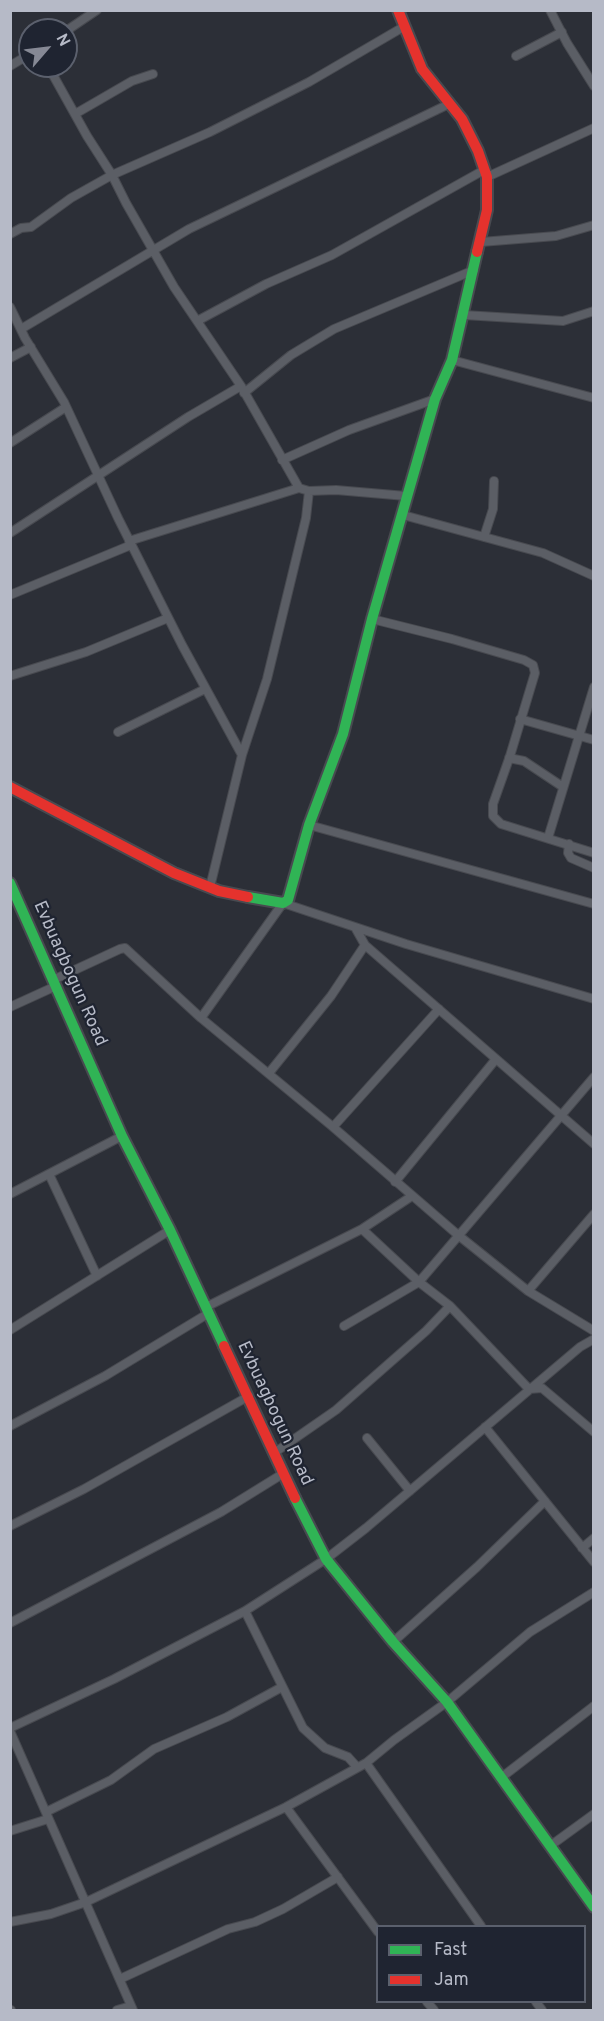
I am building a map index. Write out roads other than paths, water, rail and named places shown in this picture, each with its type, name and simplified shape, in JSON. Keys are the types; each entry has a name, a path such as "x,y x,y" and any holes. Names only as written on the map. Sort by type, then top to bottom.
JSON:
{"street":[{"path":"78,23 97,10"},
{"path":"201,1018 283,903 288,900 309,825 343,734 372,619 435,399 452,360 488,210 485,174 478,150 462,119 422,69 398,10"},
{"path":"550,10 567,44 594,86"},
{"path":"10,234 31,226 71,198 112,175 210,132 309,82 405,26"},
{"path":"516,56 562,32"},
{"path":"75,114 132,81 153,74"},
{"path":"55,78 174,287 199,320 242,389 299,488"},
{"path":"21,329 189,230 449,104"},
{"path":"199,320 267,284 332,255 485,174 594,128"},
{"path":"481,242 556,236 594,225"},
{"path":"10,533 188,417 242,389 334,329 474,270"},
{"path":"10,307 66,407 97,476 168,618 242,754"},
{"path":"464,315 563,321 594,310"},
{"path":"10,358 31,347"},
{"path":"452,360 594,398"},
{"path":"282,460 349,430 435,399"},
{"path":"10,443 66,407"},
{"path":"484,537 493,509 494,481"},
{"path":"10,595 130,543 299,488 309,491 336,490 406,496"},
{"path":"210,887 242,754 267,679 306,518 309,491"},
{"path":"403,515 543,552 594,576"},
{"path":"10,676 86,652 168,618"},
{"path":"372,619 452,639 524,660 533,665 535,673 493,804 493,816 501,824 594,853"},
{"path":"548,838 594,687"},
{"path":"118,732 205,689"},
{"path":"520,719 594,740"},
{"path":"509,758 524,761 563,787"},
{"path":"10,787 145,859 219,891 283,903 356,929 594,999"},
{"path":"309,825 594,904"},
{"path":"569,844 568,853 571,858 594,868"},
{"name":"Evbuagbogun Road","path":"10,883 122,1136 170,1230 305,1519 326,1559 393,1642 447,1702 594,1906"},
{"path":"356,929 365,945 594,1143"},
{"path":"269,1073 331,996 365,945"},
{"path":"10,1007 125,948 201,1018 333,1127 458,1235 528,1291 594,1331"},
{"path":"333,1127 439,1009"},
{"path":"395,1182 496,1059"},
{"path":"344,1326 418,1282 594,1077"},
{"path":"10,1194 122,1136"},
{"path":"49,1174 97,1276"},
{"path":"10,1426 105,1376 207,1310 362,1229 412,1196"},
{"path":"528,1291 594,1214"},
{"path":"362,1229 418,1282 450,1306 530,1389"},
{"path":"10,1330 170,1230"},
{"path":"274,1453 336,1410 426,1331 450,1306"},
{"path":"117,2010 132,2008 10,1729 114,1679 245,1611 326,1559 366,1528 580,1347 594,1339"},
{"path":"530,1389 542,1388 594,1432"},
{"path":"10,1526 84,1489 249,1396"},
{"path":"485,1427 594,1562"},
{"path":"367,1438 410,1491"},
{"path":"10,1623 220,1512 284,1473"},
{"path":"393,1642 477,1567 545,1501"},
{"path":"582,1548 594,1538"},
{"path":"10,1922 51,1914 86,1902 286,1807 366,1763 393,1740 447,1702 530,1632 594,1592"},
{"path":"245,1611 303,1728 325,1748 348,1757 357,1767"},
{"path":"10,1831 47,1815 111,1780 154,1749 226,1717 282,1687"},
{"path":"502,1777 594,1706"},
{"path":"366,1763 480,1925"},
{"path":"286,1807 376,1929"},
{"path":"550,1846 594,1815"},
{"path":"120,1979 228,1929 255,1922 283,1909 338,1877"}]}
